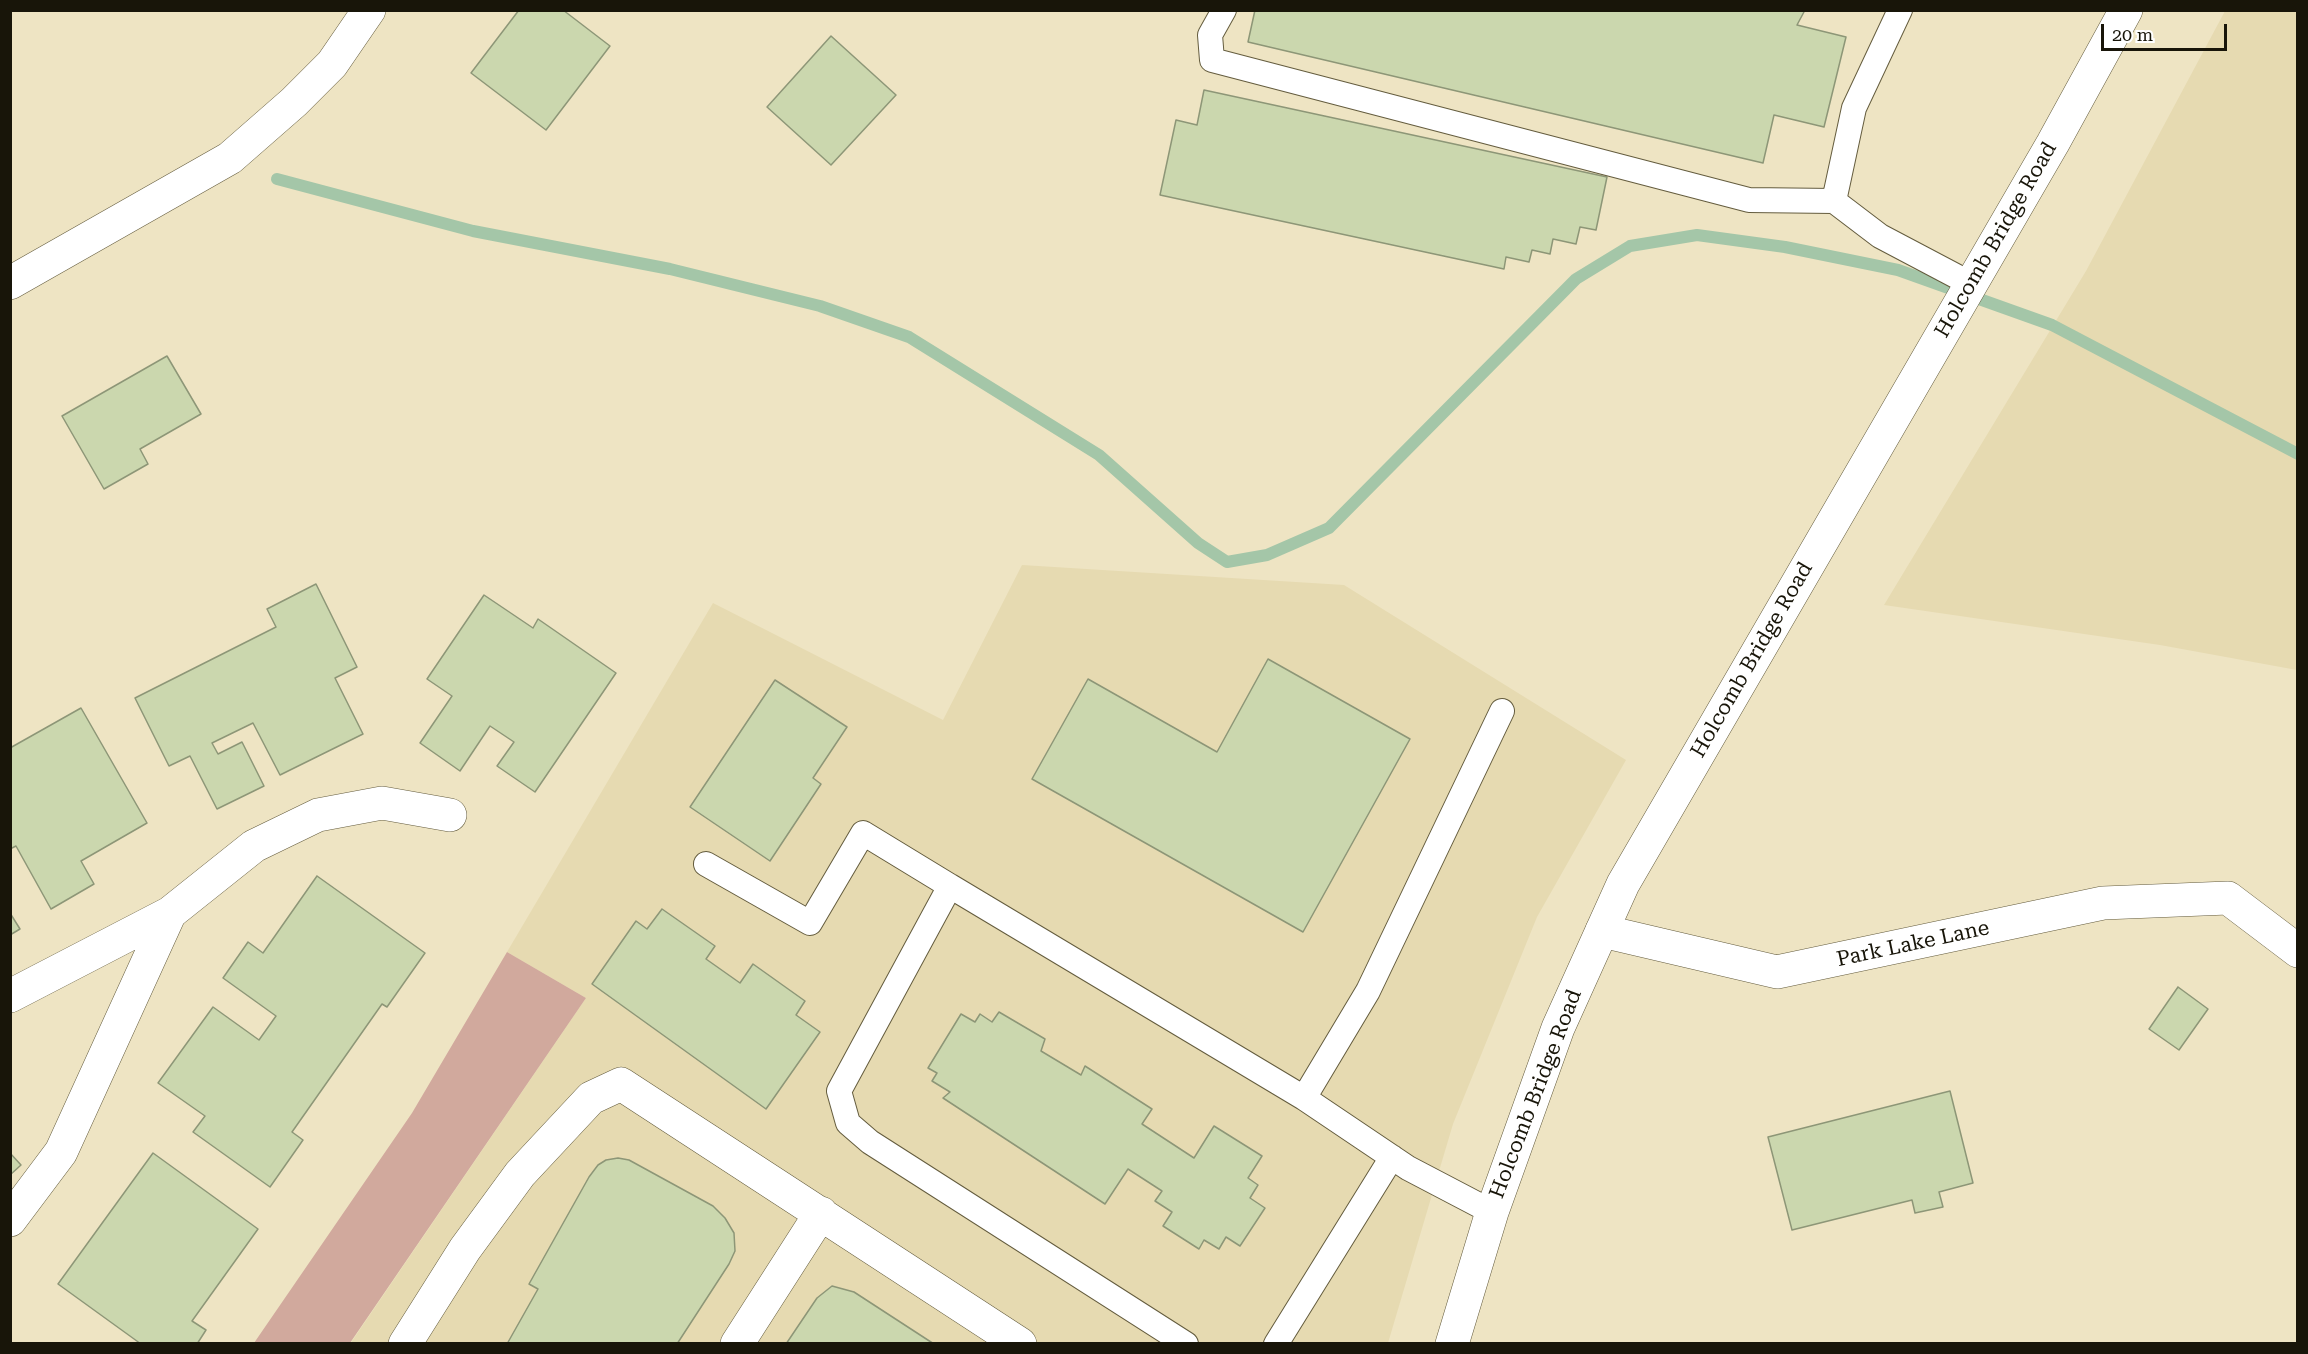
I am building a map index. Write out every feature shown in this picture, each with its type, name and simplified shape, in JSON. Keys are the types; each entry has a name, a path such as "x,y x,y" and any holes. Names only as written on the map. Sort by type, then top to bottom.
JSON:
{"street":[{"path":"10,283 230,158 294,102 332,64 369,10"},
{"name":"Holcomb Bridge Road","path":"1452,1344 1492,1212 1558,1028 1623,884 1971,284 2126,10"},
{"path":"10,996 170,913 254,846 318,815 382,803 450,815"},
{"name":"Park Lake Lane","path":"1602,931 1777,972 2103,903 2228,898 2298,951"},
{"path":"10,1220 61,1152 170,913"},
{"path":"405,1344 465,1250 520,1174 591,1098 621,1084 1020,1344"},
{"path":"737,1344 821,1214"}],"lane":[{"path":"1224,10 1210,35 1212,60 1749,200 1834,201 1880,236 1971,284"},
{"path":"1834,201 1854,108 1900,10"},
{"path":"1304,1098 1368,991 1502,711"},
{"path":"706,864 810,923 863,833 1304,1098 1408,1168 1492,1212"},
{"path":"950,886 840,1090 848,1123 870,1142 1186,1344"},
{"path":"1276,1344 1392,1157"}],"shaded area":[{"path":"2225,11 2297,11 2297,670 2160,645 1884,605 2086,271"},
{"path":"1022,565 1344,585 1626,760 1537,917 1453,1124 1388,1343 350,1344 586,998 507,952 713,603 943,720"},
{"path":"507,952 586,998 350,1343 254,1343 412,1113"}],"building":[{"path":"519,10 563,10 610,46 546,130 471,73"},
{"path":"1255,10 1805,10 1797,25 1846,37 1824,127 1774,115 1763,163 1248,42"},
{"path":"831,36 896,95 831,165 767,107"},
{"path":"1204,90 1607,177 1596,230 1580,227 1576,244 1553,239 1550,254 1532,250 1529,262 1506,257 1504,269 1160,195 1176,120 1197,125"},
{"path":"167,356 201,414 140,449 148,464 104,489 62,416"},
{"path":"316,584 357,667 335,678 363,734 280,775 253,723 212,743 218,754 242,742 264,786 217,809 190,756 169,766 135,698 276,627 267,609"},
{"path":"484,595 533,628 538,619 616,673 535,792 497,766 514,742 490,726 460,771 420,743 452,696 427,679"},
{"path":"1268,659 1410,739 1303,932 1032,779 1088,679 1217,752"},
{"path":"775,680 847,727 813,778 821,784 770,861 690,807"},
{"path":"81,708 147,823 81,861 94,884 51,909 16,846 10,849 10,748"},
{"path":"317,876 425,953 387,1007 382,1004 292,1132 303,1140 270,1187 193,1132 205,1116 158,1083 213,1007 259,1040 276,1016 223,978 248,942 263,953"},
{"path":"662,909 715,946 706,959 740,983 753,964 805,1001 796,1015 820,1032 766,1109 592,984 636,921 647,929"},
{"path":"10,913 20,929 10,935"},
{"path":"2178,987 2208,1009 2179,1050 2149,1029"},
{"path":"999,1012 1045,1039 1041,1051 1081,1075 1085,1066 1152,1109 1142,1124 1194,1158 1214,1126 1262,1156 1248,1178 1258,1185 1250,1198 1265,1208 1240,1246 1226,1237 1219,1249 1204,1240 1199,1249 1163,1226 1172,1212 1155,1201 1162,1191 1128,1169 1105,1204 943,1098 950,1092 932,1081 937,1073 928,1068 961,1014 975,1022 980,1014 992,1022"},
{"path":"1950,1091 1973,1183 1939,1192 1943,1207 1915,1213 1912,1200 1792,1230 1768,1137"},
{"path":"10,1153 21,1165 10,1175"},
{"path":"153,1153 258,1229 192,1321 206,1330 197,1344 141,1344 58,1284"},
{"path":"618,1158 629,1160 713,1206 725,1218 734,1233 735,1251 729,1264 677,1344 507,1344 538,1289 529,1284 589,1177 598,1165 606,1160"},
{"path":"832,1286 854,1292 934,1344 786,1344 817,1298"}],"waterway":[{"path":"277,179 473,231 670,269 820,306 909,337 1099,455 1198,543 1227,562 1267,555 1329,528 1576,279 1630,246 1697,235 1785,247 1898,270 2052,325 2298,454"}]}
